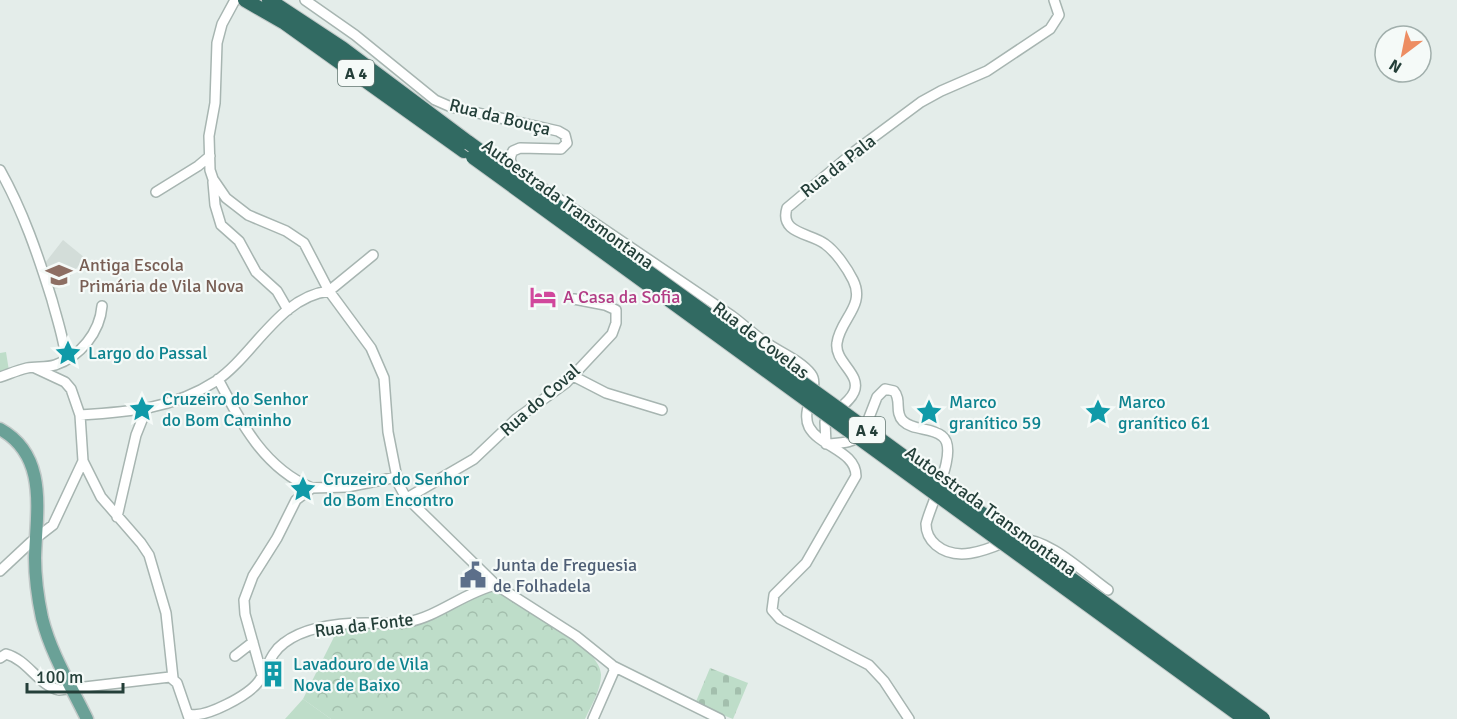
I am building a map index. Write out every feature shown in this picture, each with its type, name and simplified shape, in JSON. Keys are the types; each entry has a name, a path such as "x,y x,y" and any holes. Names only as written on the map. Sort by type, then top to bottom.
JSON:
{"highway":[{"name":"Autoestrada Transmontana","path":"245,0 285,23 467,147 847,415 1263,719"},
{"name":"Autoestrada Transmontana","path":"269,0 342,48 467,147 1245,719"}],"main road":[{"path":"0,429 20,445 28,456 34,472 38,494 36,578 42,617 52,648 87,719"}],"street":[{"path":"235,0 218,38 215,104 209,136 214,205 221,225 239,241 256,273 277,291 288,310"},
{"name":"Rua da Bouça","path":"305,0 355,34 435,100 451,106 558,131 565,135 567,143 561,149 520,148 514,150 510,160 520,172"},
{"name":"Rua da Pala","path":"826,444 825,422 850,399 855,391 855,381 838,354 836,344 856,303 857,290 848,272 827,245 790,227 786,218 787,208 855,151 921,102 985,72 1050,29 1059,15 1054,0"},
{"path":"156,192 210,156"},
{"path":"0,170 15,197 38,255 65,346 66,359"},
{"name":"Rua de Covelas","path":"520,172 807,370 814,381 807,410 807,422 812,431 826,444 852,463 856,476 806,563 774,595 771,606 773,614 868,665 884,681 909,719"},
{"path":"213,179 226,198 248,215 286,231 304,243 329,291 365,338 382,372 386,390 387,428 399,486 407,498 496,585 576,636 614,669 720,719"},
{"path":"80,416 147,410 188,396 218,379 288,310 310,296 329,291 373,255"},
{"name":"Rua do Coval","path":"407,498 474,459 516,418 573,376 612,334 617,314 614,309 574,300"},
{"path":"0,377 27,368 55,365 66,359 80,349 93,334 99,323 102,306"},
{"path":"35,368 68,384 80,416 83,461 98,493 141,543 151,561 166,613 173,678 189,717"},
{"path":"573,376 606,393 662,410"},
{"path":"218,379 256,446 278,467 295,479 312,488 347,487 397,477"},
{"path":"826,444 849,442 858,438 863,433 879,393 885,389 891,389 898,396 898,413 902,420 938,433 943,436 948,445 947,460 926,524 926,531 934,543 946,551 969,554 1020,538 1033,540 1057,552 1108,591"},
{"path":"117,517 136,435 147,410"},
{"path":"0,570 53,525 83,461"},
{"path":"262,675 244,610 245,596 253,576 277,538 298,497 295,479"},
{"path":"298,497 312,488"},
{"name":"Rua da Fonte","path":"189,717 213,714 248,690 259,681 275,651 302,633 330,626 414,621 481,589 496,585"},
{"path":"235,656 253,642"},
{"path":"0,658 6,654 11,655 55,690 162,677 173,678"},
{"path":"593,719 614,669"}],"shaded area":[{"name":"Antiga Escola Primária de Vila Nova","path":"63,240 85,258 60,288 52,289 45,263"}],"green space":[{"path":"6,352 9,371 0,372 0,353"},
{"path":"491,591 503,594 561,630 576,641 598,664 601,675 599,686 585,719 331,719 303,699 338,629 396,627"},
{"path":"710,668 748,683 733,719 695,704"},
{"path":"303,699 331,719 285,719"}],"place":[{"name":"Antiga Escola Primária de Vila Nova","path":"59,275"},
{"name":"A Casa da Sofia","path":"543,297"},
{"name":"Largo do Passal","path":"68,353"},
{"name":"Cruzeiro do Senhor do Bom Caminho","path":"142,409"},
{"name":"Marco granítico 59","path":"929,412"},
{"name":"Marco granítico 61","path":"1098,412"},
{"name":"Cruzeiro do Senhor do Bom Encontro","path":"303,489"},
{"name":"Junta de Freguesia de Folhadela","path":"473,575"},
{"name":"Lavadouro de Vila Nova de Baixo","path":"273,674"}]}
